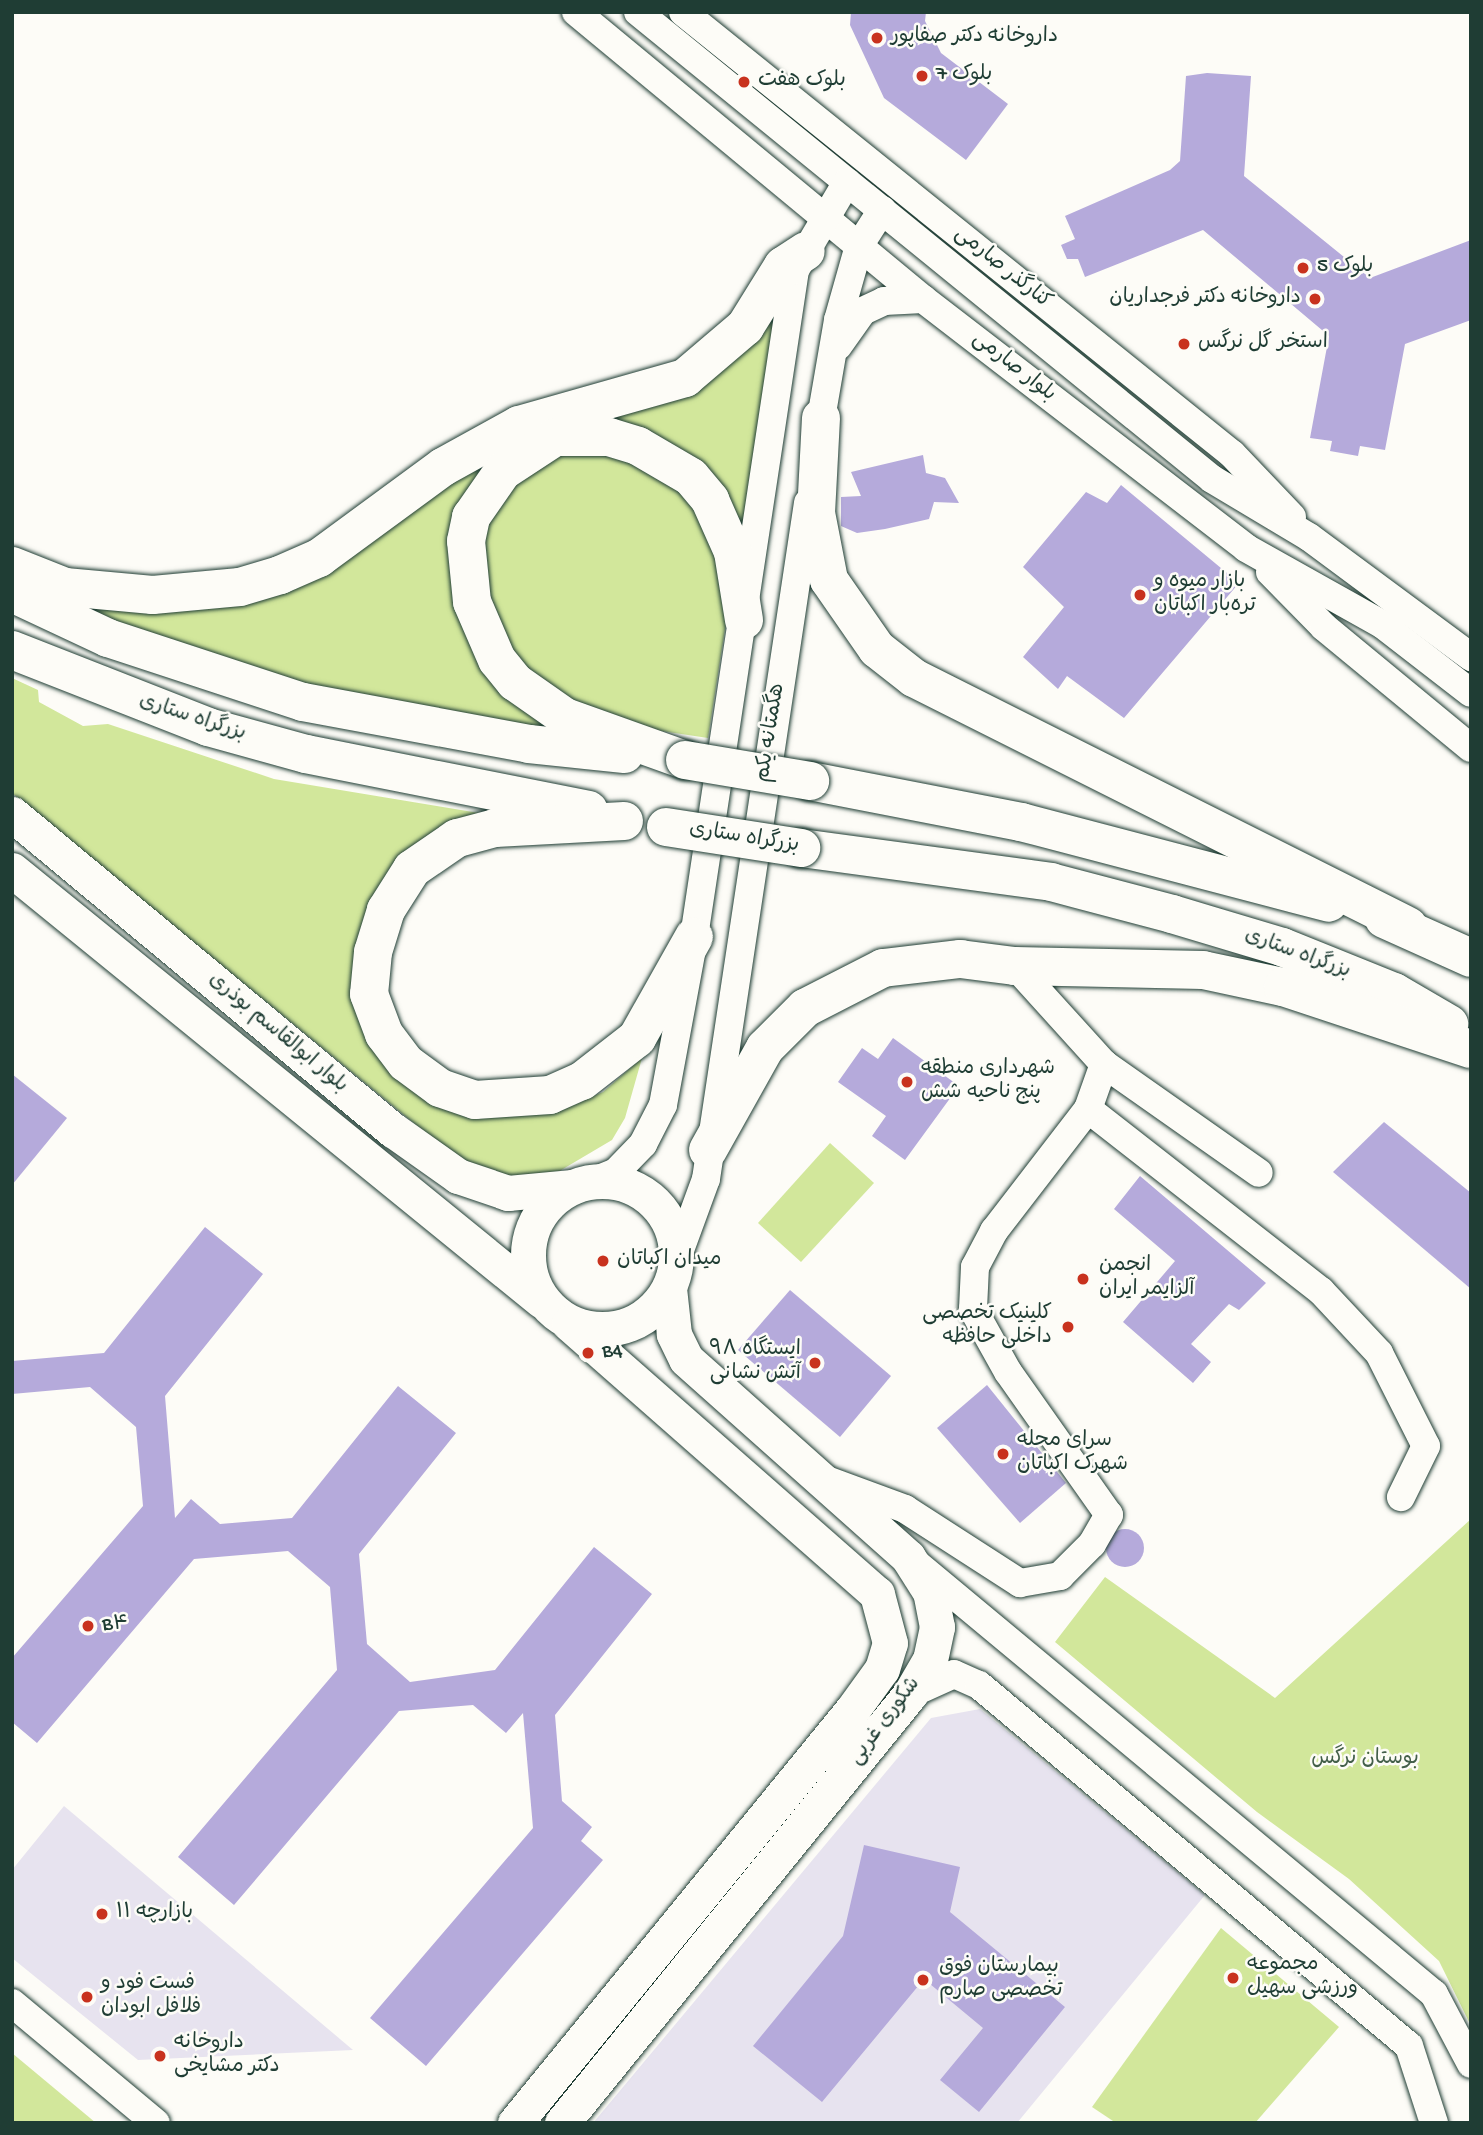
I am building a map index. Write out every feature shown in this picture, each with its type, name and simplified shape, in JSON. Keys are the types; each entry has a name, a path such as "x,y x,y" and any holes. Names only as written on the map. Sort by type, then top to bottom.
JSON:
{"highway":[{"path":"12,566 65,587 153,595 240,587 280,575 319,558 443,467 519,425 685,378 745,327 783,266 808,247"},
{"path":"821,418 816,513 829,580 877,649 914,678 1471,958"},
{"path":"685,760 565,717 515,682 498,660 472,602 466,541 471,517 503,471 555,438 609,437 638,446 691,477 710,500 733,552 744,620"},
{"path":"12,593 108,638 303,702 529,744 685,760 1021,822 1227,873 1408,926"},
{"name":"بزرگراه ستاری","path":"12,650 208,727 282,747 410,776 563,802 624,821 1051,882 1172,914 1282,947 1394,992 1471,1037"},
{"path":"624,821 495,828 457,838 412,869 386,910 373,952 369,994 384,1034 406,1063 440,1088 475,1100 509,1102 550,1095 582,1081 637,1038 694,937"},
{"path":"708,1150 765,1048 805,1008 844,985 883,968 960,959 1016,966 1203,970 1283,986 1471,1049"}],"main road":[{"name":"بلوار ابوالقاسم بوذری","path":"12,814 282,1038 458,1176 508,1193 582,1184"},
{"name":"بلوار ابوالقاسم بوذری","path":"12,870 254,1071 541,1300"},
{"path":"254,1071 282,1038"},
{"path":"620,1182 643,1193 662,1211 674,1235 672,1275 651,1312 626,1326 597,1330 569,1323 541,1300 528,1270 529,1237 544,1208 582,1184 620,1182"},
{"name":"شکوری غربی","path":"562,2123 910,1694 930,1660 937,1628 930,1592 908,1557 686,1359 674,1334 672,1275"},
{"name":"شکوری غربی","path":"515,2123 853,1709 882,1669 890,1643 877,1594 569,1323"}],"street":[{"name":"بلوار صارمی","path":"576,12 923,299 1246,548 1383,625 1471,693"},
{"name":"بلوار صارمی","path":"638,12 1212,479 1309,537 1471,657"},
{"name":"کنارگذر صارمی","path":"683,12 1233,454 1309,537"},
{"path":"779,181 808,247"},
{"path":"582,1184 616,1172 643,1144 663,1105 694,937 795,270 847,182"},
{"name":"هگمتانه یکم","path":"672,1275 706,1179 708,1150 831,357 859,246 882,210"},
{"path":"831,357 863,311 884,301 923,299"},
{"path":"1246,548 1324,627 1471,748"},
{"path":"1016,966 1104,1064 1259,1173"},
{"path":"818,1477 905,1509 1020,1583 1060,1576 1092,1544 1110,1515 1008,1373 973,1310 975,1267 994,1231 1088,1108 1104,1064"},
{"path":"1088,1108 1321,1291 1379,1353 1426,1446 1401,1497"},
{"path":"908,1557 1434,1994 1471,2064"},
{"path":"910,1694 954,1674 979,1685 1409,2046 1434,2123"},
{"path":"12,2003 156,2123"}],"shaded area":[{"name":"بیمارستان فوق تخصصی صارم","path":"980,1709 1205,1895 1017,2123 593,2123 931,1718"},
{"name":"بازارچه ۱۱","path":"64,1806 353,2050 138,2060 12,1958 12,1870"}],"green space":[{"path":"779,291 739,542 585,412 647,400"},
{"path":"529,433 455,575 573,732 323,696 109,625 40,587 219,597"},
{"path":"621,450 690,492 730,597 708,738 601,722 565,706 498,637 477,552 501,489 543,455"},
{"path":"12,678 38,690 39,702 83,726 108,724 274,779 479,813 369,915 404,1072 577,1103 603,1092 642,1058 625,1118 612,1140 546,1179 503,1176 454,1156 12,793"},
{"path":"830,1143 874,1183 801,1262 758,1223"},
{"name":"بوستان نرگس","path":"1471,1519 1471,2026 1439,1961 1349,1879 1257,1812 1055,1642 1105,1577 1275,1698"},
{"name":"مجموعه ورزشی سهیل","path":"1221,1928 1339,2027 1255,2123 1116,2123 1092,2107"},
{"path":"12,2053 96,2123 12,2123"}],"building":[{"name":"بلوک 7","path":"851,12 926,12 925,21 941,53 1008,104 966,160 884,98 850,25"},
{"name":"بلوک 5","path":"1207,73 1251,76 1244,176 1370,278 1471,240 1471,320 1405,344 1385,450 1360,446 1358,456 1330,451 1332,441 1310,438 1329,336 1203,230 1085,277 1078,259 1067,259 1061,245 1075,239 1065,216 1170,170 1180,161 1186,76"},
{"path":"923,455 926,473 945,478 959,503 934,502 929,519 885,529 857,533 841,526 841,497 861,496 851,472"},
{"name":"بازار میوه و تره‌بار اکباتان","path":"1121,485 1239,583 1124,718 1067,676 1058,689 1023,657 1064,607 1023,567 1086,492 1107,503"},
{"path":"893,1038 959,1086 905,1160 872,1136 886,1116 838,1082 862,1048 878,1059"},
{"path":"12,1074 67,1118 12,1185"},
{"path":"1384,1122 1471,1193 1471,1289 1333,1172"},
{"path":"1140,1176 1266,1283 1239,1310 1229,1304 1191,1344 1211,1362 1193,1383 1123,1322 1175,1261 1114,1209"},
{"name":"B۴","path":"205,1227 263,1274 165,1396 175,1518 191,1499 220,1524 292,1518 398,1386 456,1433 359,1554 367,1644 410,1682 495,1670 594,1547 652,1594 555,1715 562,1801 592,1827 581,1841 603,1860 426,2066 370,2018 533,1828 523,1713 506,1733 473,1705 399,1711 234,1905 178,1857 337,1670 330,1587 288,1551 194,1559 37,1743 12,1722 12,1658 143,1506 136,1427 90,1387 12,1394 12,1361 104,1353"},
{"name":"ایستگاه ۹۸ آتش نشانی","path":"790,1290 891,1376 840,1437 738,1350"},
{"name":"سرای محله شهرک اکباتان","path":"987,1385 1066,1483 1020,1523 937,1428"},
{"path":"1125,1529 1138,1535 1144,1548 1138,1561 1125,1567 1112,1561 1106,1548 1112,1535"},
{"path":"864,1845 960,1867 950,1912 1065,2007 979,2112 940,2080 983,2028 924,1979 822,2102 753,2046 843,1936"}],"place":[{"name":"داروخانه دکتر صفاپور","path":"877,38"},
{"name":"بلوک 7","path":"922,76"},
{"name":"بلوک هفت","path":"744,82"},
{"name":"بلوک 5","path":"1303,268"},
{"name":"داروخانه دکتر فرجداریان","path":"1315,299"},
{"name":"استخر گل نرگس","path":"1184,344"},
{"name":"بازار میوه و تره‌بار اکباتان","path":"1140,595"},
{"name":"شهرداری منطقه پنج ناحیه شش","path":"907,1082"},
{"name":"میدان اکباتان","path":"603,1261"},
{"name":"انجمن آلزایمر ایران","path":"1083,1279"},
{"name":"کلینیک تخصصی داخلی حافظه","path":"1068,1327"},
{"name":"B4","path":"588,1353"},
{"name":"ایستگاه ۹۸ آتش نشانی","path":"815,1363"},
{"name":"سرای محله شهرک اکباتان","path":"1003,1454"},
{"name":"B۴","path":"88,1626"},
{"name":"بازارچه ۱۱","path":"102,1914"},
{"name":"مجموعه ورزشی سهیل","path":"1233,1978"},
{"name":"بیمارستان فوق تخصصی صارم","path":"923,1980"},
{"name":"فست فود و فلافل ابودان","path":"87,1997"},
{"name":"داروخانه دکتر مشایخی","path":"160,2056"}]}
